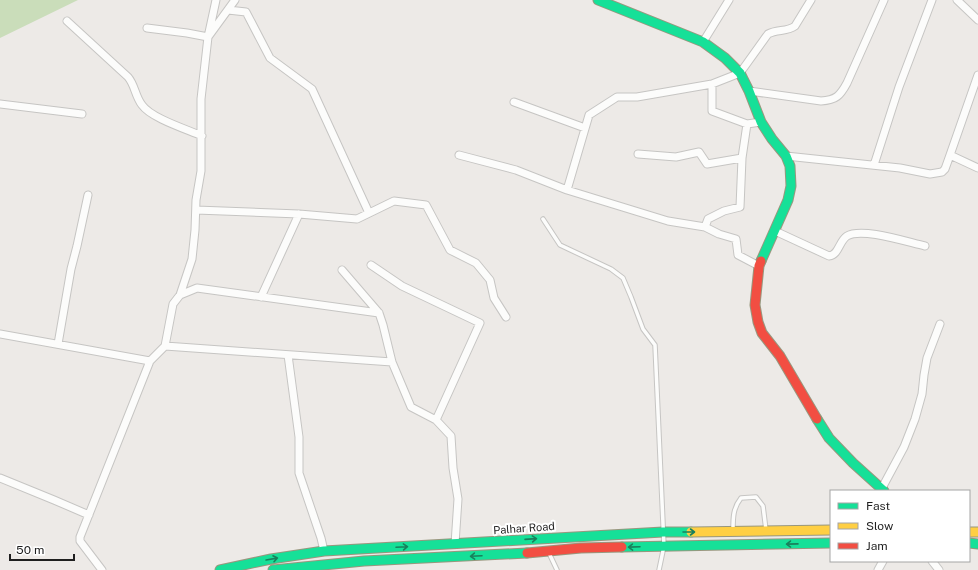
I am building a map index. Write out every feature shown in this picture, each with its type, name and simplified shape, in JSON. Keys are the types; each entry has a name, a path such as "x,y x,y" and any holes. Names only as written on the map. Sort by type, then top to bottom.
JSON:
{"main road":[{"path":"601,0 703,42 725,58 740,73 762,122 772,139 786,156 790,166 791,186 788,200 759,266 755,305 758,322 762,333 780,356 829,438 853,463 883,489"},
{"name":"Palhar Road","path":"220,570 272,559 324,551 663,532 830,530"},
{"path":"273,570 287,567 362,561 549,552 581,548 830,543"}],"street":[{"path":"102,570 80,541 80,537 150,361 165,346 173,304 180,295 192,259 196,200 201,171 201,99 208,37 216,0"},
{"path":"208,37 235,0"},
{"path":"703,42 729,0"},
{"path":"567,190 589,116 617,97 637,97 712,84 740,73 768,34 773,31 785,30 795,26 811,0"},
{"path":"749,91 821,101 836,98 842,93 847,83 884,0"},
{"path":"874,165 899,87 932,0"},
{"path":"957,0 978,20"},
{"path":"228,10 246,12 270,58 312,89 369,213"},
{"path":"67,21 128,78 132,83 142,106 152,115 202,136"},
{"path":"147,28 208,37"},
{"path":"786,156 900,168 930,174 938,173 945,169 978,75"},
{"path":"712,84 712,111 747,124 762,122"},
{"path":"514,102 585,128"},
{"path":"0,104 82,114"},
{"path":"704,227 708,219 724,211 740,207 742,158 747,124"},
{"path":"638,154 676,157 699,152 707,164 742,158"},
{"path":"459,155 516,170 567,190 668,221 704,227 719,234 736,239 738,255 759,266"},
{"path":"950,155 978,168"},
{"path":"58,344 71,269 88,195"},
{"path":"196,210 299,214 357,219 394,201 426,205 450,250 476,263 490,280 494,298 506,317"},
{"path":"261,297 299,214"},
{"path":"775,231 829,256 832,256 836,252 846,237 855,233 867,233 925,246"},
{"path":"371,265 402,286 480,323 436,420"},
{"path":"342,270 379,313 392,362 411,407 436,420 451,436 453,468 458,499 455,544"},
{"path":"180,295 197,288 379,313"},
{"path":"883,489 904,447 915,419 922,394 927,358 940,324"},
{"path":"0,334 150,361"},
{"path":"165,346 392,362"},
{"path":"288,355 299,437 300,472 324,551"},
{"path":"0,478 89,515"},
{"path":"933,562 939,570"}],"lane":[{"path":"543,219 560,245 611,269 623,278 632,297 643,329 655,345 664,546 659,570"},
{"path":"733,532 734,508 737,503 741,498 756,497 763,506 766,531"},
{"path":"549,552 557,570"}],"green space":[{"path":"0,0 78,0 0,38"}],"traffic: fast":[{"path":"598,0 703,42 725,58 740,73 761,122 772,139 786,156 790,166 791,186 788,200 761,261"},
{"path":"817,419 829,438 853,463 883,490"},
{"path":"220,570 271,559 324,551 663,532 691,532"},
{"path":"622,547 830,543"},
{"path":"970,543 978,544"},
{"path":"273,570 364,561 527,553"}],"traffic: slow":[{"path":"691,532 830,530"},
{"path":"970,532 978,532"}],"traffic: jam":[{"path":"761,261 759,266 755,305 758,322 762,333 780,356 817,419"},
{"path":"527,553 581,548 622,547"}]}
